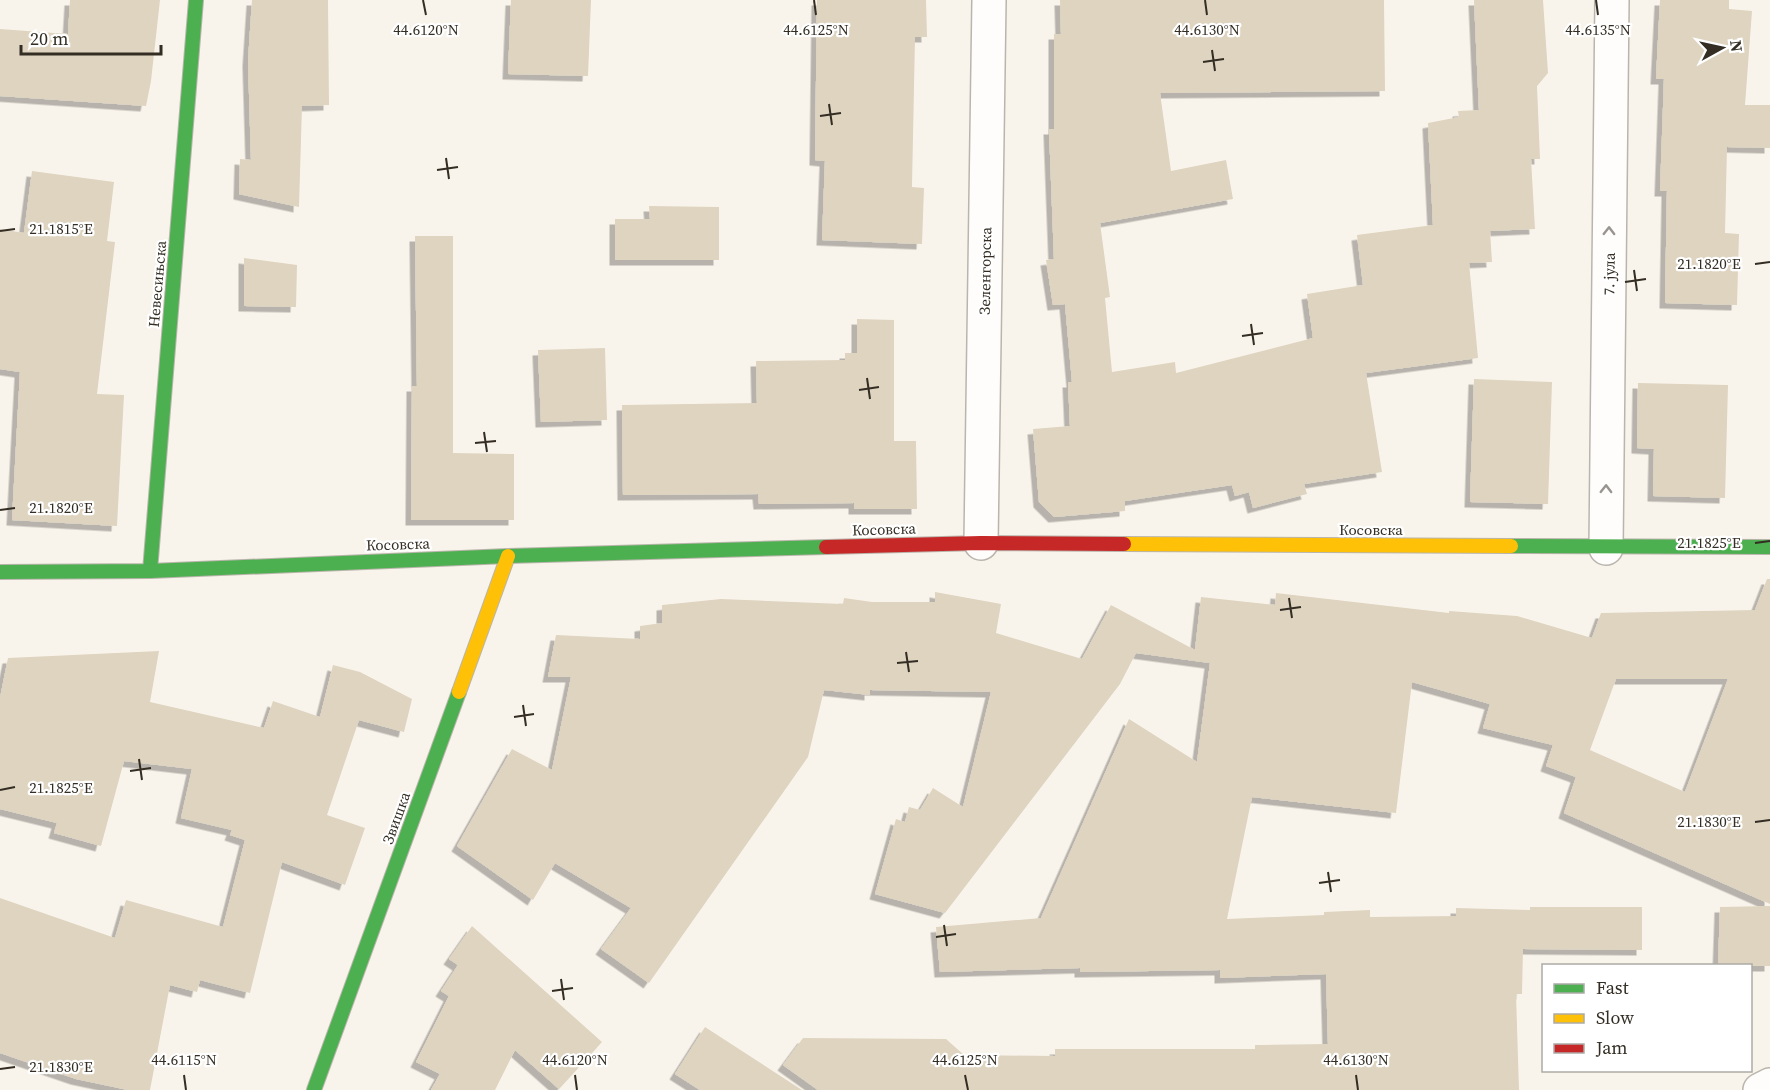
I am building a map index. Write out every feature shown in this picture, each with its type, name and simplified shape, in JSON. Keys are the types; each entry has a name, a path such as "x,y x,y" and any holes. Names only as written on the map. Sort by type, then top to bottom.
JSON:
{"main road":[{"name":"Невесињска","path":"150,571 196,0"},
{"name":"Косовска","path":"0,572 150,571 508,556 981,543 1606,548 1770,547"},
{"name":"Звишка","path":"314,1090 508,556"}],"street":[{"name":"Зеленгорска","path":"981,543 989,0"},
{"name":"7. јула","path":"1606,548 1612,0"},
{"path":"1760,1090 1770,1085"}],"building":[{"path":"70,0 160,0 146,106 0,96 0,29 68,34"},
{"path":"252,0 328,0 329,105 302,106 299,207 239,194 240,159 251,160 248,61"},
{"path":"511,0 591,0 588,76 508,74"},
{"path":"817,0 926,0 927,37 915,37 912,187 924,188 922,244 822,240 825,161 815,160"},
{"path":"1060,0 1384,0 1385,91 1160,93 1171,171 1226,160 1233,199 1100,223 1110,297 1105,298 1112,372 1175,362 1176,373 1313,338 1307,294 1363,285 1357,235 1433,225 1428,123 1459,117 1458,111 1479,110 1474,0 1543,0 1548,73 1537,86 1540,159 1531,159 1535,229 1490,231 1492,262 1469,263 1478,358 1366,373 1382,472 1304,484 1307,494 1253,508 1249,492 1235,496 1232,485 1125,501 1125,511 1054,517 1039,502 1033,429 1070,426 1068,382 1072,382 1065,304 1053,305 1046,260 1054,259 1049,129 1054,129 1054,34 1061,34"},
{"path":"1660,0 1729,0 1729,9 1752,11 1745,105 1770,105 1770,148 1727,147 1725,233 1739,234 1737,305 1665,303 1667,191 1660,191 1664,79 1656,79"},
{"path":"32,171 114,182 107,241 115,242 97,394 124,395 117,526 12,520 20,372 0,369 0,229 24,233"},
{"path":"649,206 719,207 719,260 615,260 615,219 650,219"},
{"path":"415,236 453,236 453,453 514,454 514,520 411,520 412,386 417,386"},
{"path":"244,258 297,265 296,307 244,306"},
{"path":"857,319 894,320 894,441 916,441 917,509 854,509 854,503 759,504 758,494 623,495 622,405 757,403 756,361 845,360 845,353 857,353"},
{"path":"605,348 607,420 541,422 538,350"},
{"path":"1474,379 1552,382 1548,504 1470,502"},
{"path":"1638,383 1728,385 1725,498 1653,496 1654,449 1637,448"},
{"path":"1767,579 1770,579 1770,904 1564,813 1576,777 1546,766 1553,745 1483,728 1490,704 1412,682 1396,813 1252,797 1227,919 1324,915 1324,912 1370,910 1370,917 1456,916 1456,908 1530,910 1530,907 1642,907 1642,950 1523,949 1522,994 1516,994 1519,1090 818,1090 783,1065 803,1038 946,1039 964,1055 1055,1056 1055,1049 1255,1049 1255,1045 1328,1044 1326,974 1220,978 1220,970 1080,972 1080,968 940,972 936,927 1041,918 1129,719 1197,762 1210,663 1136,653 1120,684 945,913 875,894 896,819 905,822 909,807 920,810 933,788 963,807 991,692 870,690 870,695 824,690 808,757 649,983 601,949 631,908 555,863 533,900 457,846 512,749 552,770 571,677 548,677 556,635 640,639 640,626 662,623 662,605 721,599 843,604 844,598 872,602 935,602 935,592 1001,604 996,633 1082,659 1111,605 1195,650 1201,597 1275,605 1276,593 1449,613 1449,611 1517,616 1592,638 1601,613 1755,610","holes":["1616,679 1728,679 1685,792 1590,750"]},
{"path":"159,651 150,702 264,728 273,701 320,717 333,665 360,672 412,699 404,732 359,720 327,815 365,828 345,885 282,862 250,993 200,980 197,992 170,985 150,1090 128,1090 76,1079 0,1053 0,898 115,938 126,900 223,927 245,840 230,835 232,830 181,818 192,769 124,761 101,846 54,833 57,823 0,809 0,698 8,658"},
{"path":"1770,906 1770,966 1718,964 1720,907"},
{"path":"472,926 602,1042 559,1089 515,1050 495,1090 431,1090 440,1074 416,1062 449,996 441,991 458,965 449,959"},
{"path":"705,1027 802,1090 700,1090 675,1074"}],"traffic: fast":[{"path":"150,571 196,0"},
{"path":"1511,546 1770,547"},
{"path":"0,572 150,571 508,556 826,547"},
{"path":"314,1090 459,692"}],"traffic: slow":[{"path":"1124,544 1511,546"},
{"path":"459,692 508,556"}],"traffic: jam":[{"path":"826,547 981,543 1124,544"}]}
